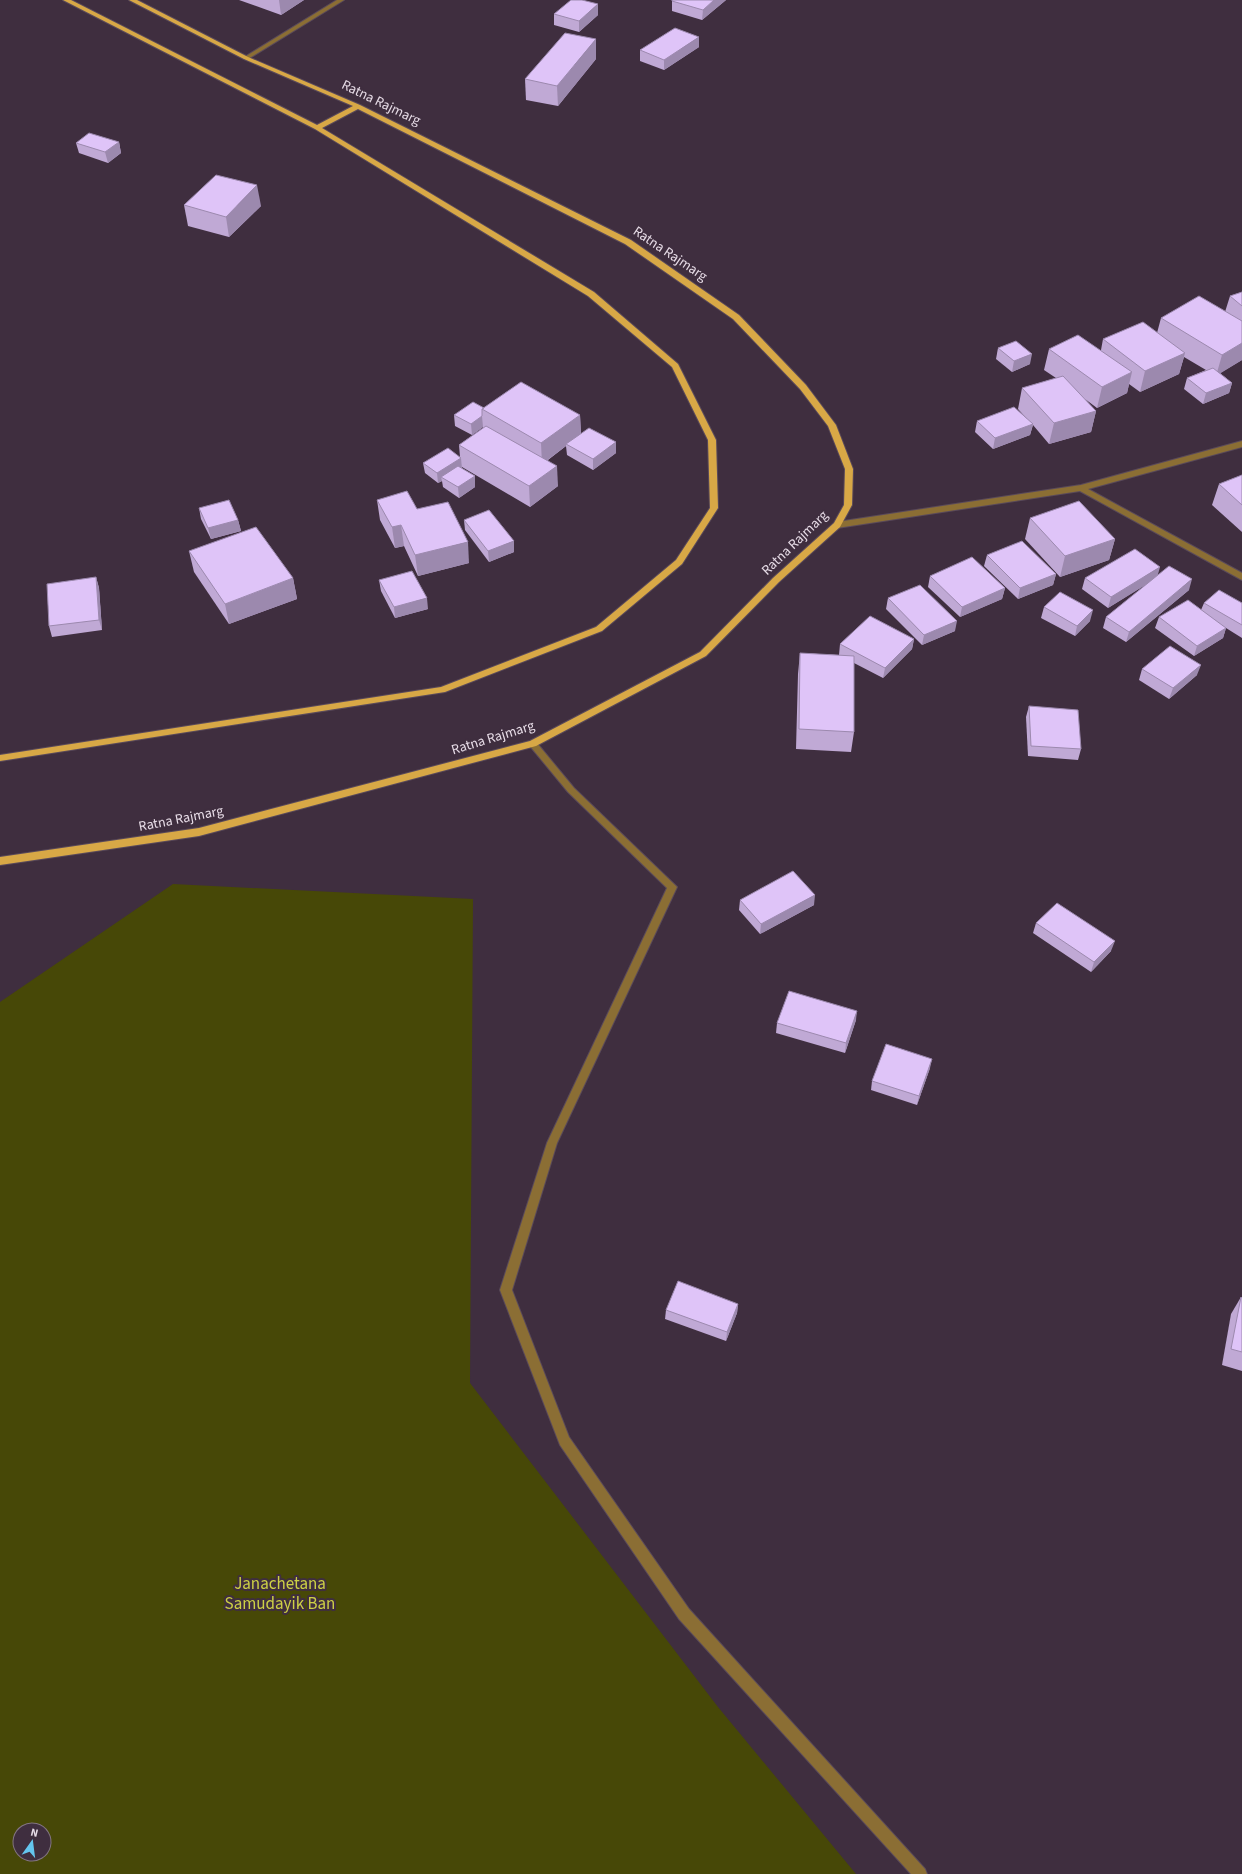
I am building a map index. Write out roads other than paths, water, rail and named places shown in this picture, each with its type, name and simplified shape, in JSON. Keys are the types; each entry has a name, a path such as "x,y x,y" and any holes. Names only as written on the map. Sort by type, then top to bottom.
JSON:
{"main road":[{"path":"0,758 442,690 599,629 679,562 714,508 712,440 676,366 591,294 317,128 66,0"},
{"name":"Ratna Rajmarg","path":"0,861 200,832 533,744 703,654 776,580 837,525 848,505 849,469 832,425 803,387 736,317 628,242 358,106 246,58 132,0"},
{"path":"317,128 358,106"}],"street":[{"path":"246,58 341,0"},
{"path":"837,525 1081,488 1242,444"},
{"path":"1081,488 1242,577"},
{"path":"533,744 571,790 672,887 552,1143 506,1290 564,1441 684,1614 920,1874"}],"park label":[{"name":"Janachetana Samudayik Ban","path":"280,1594"}]}
